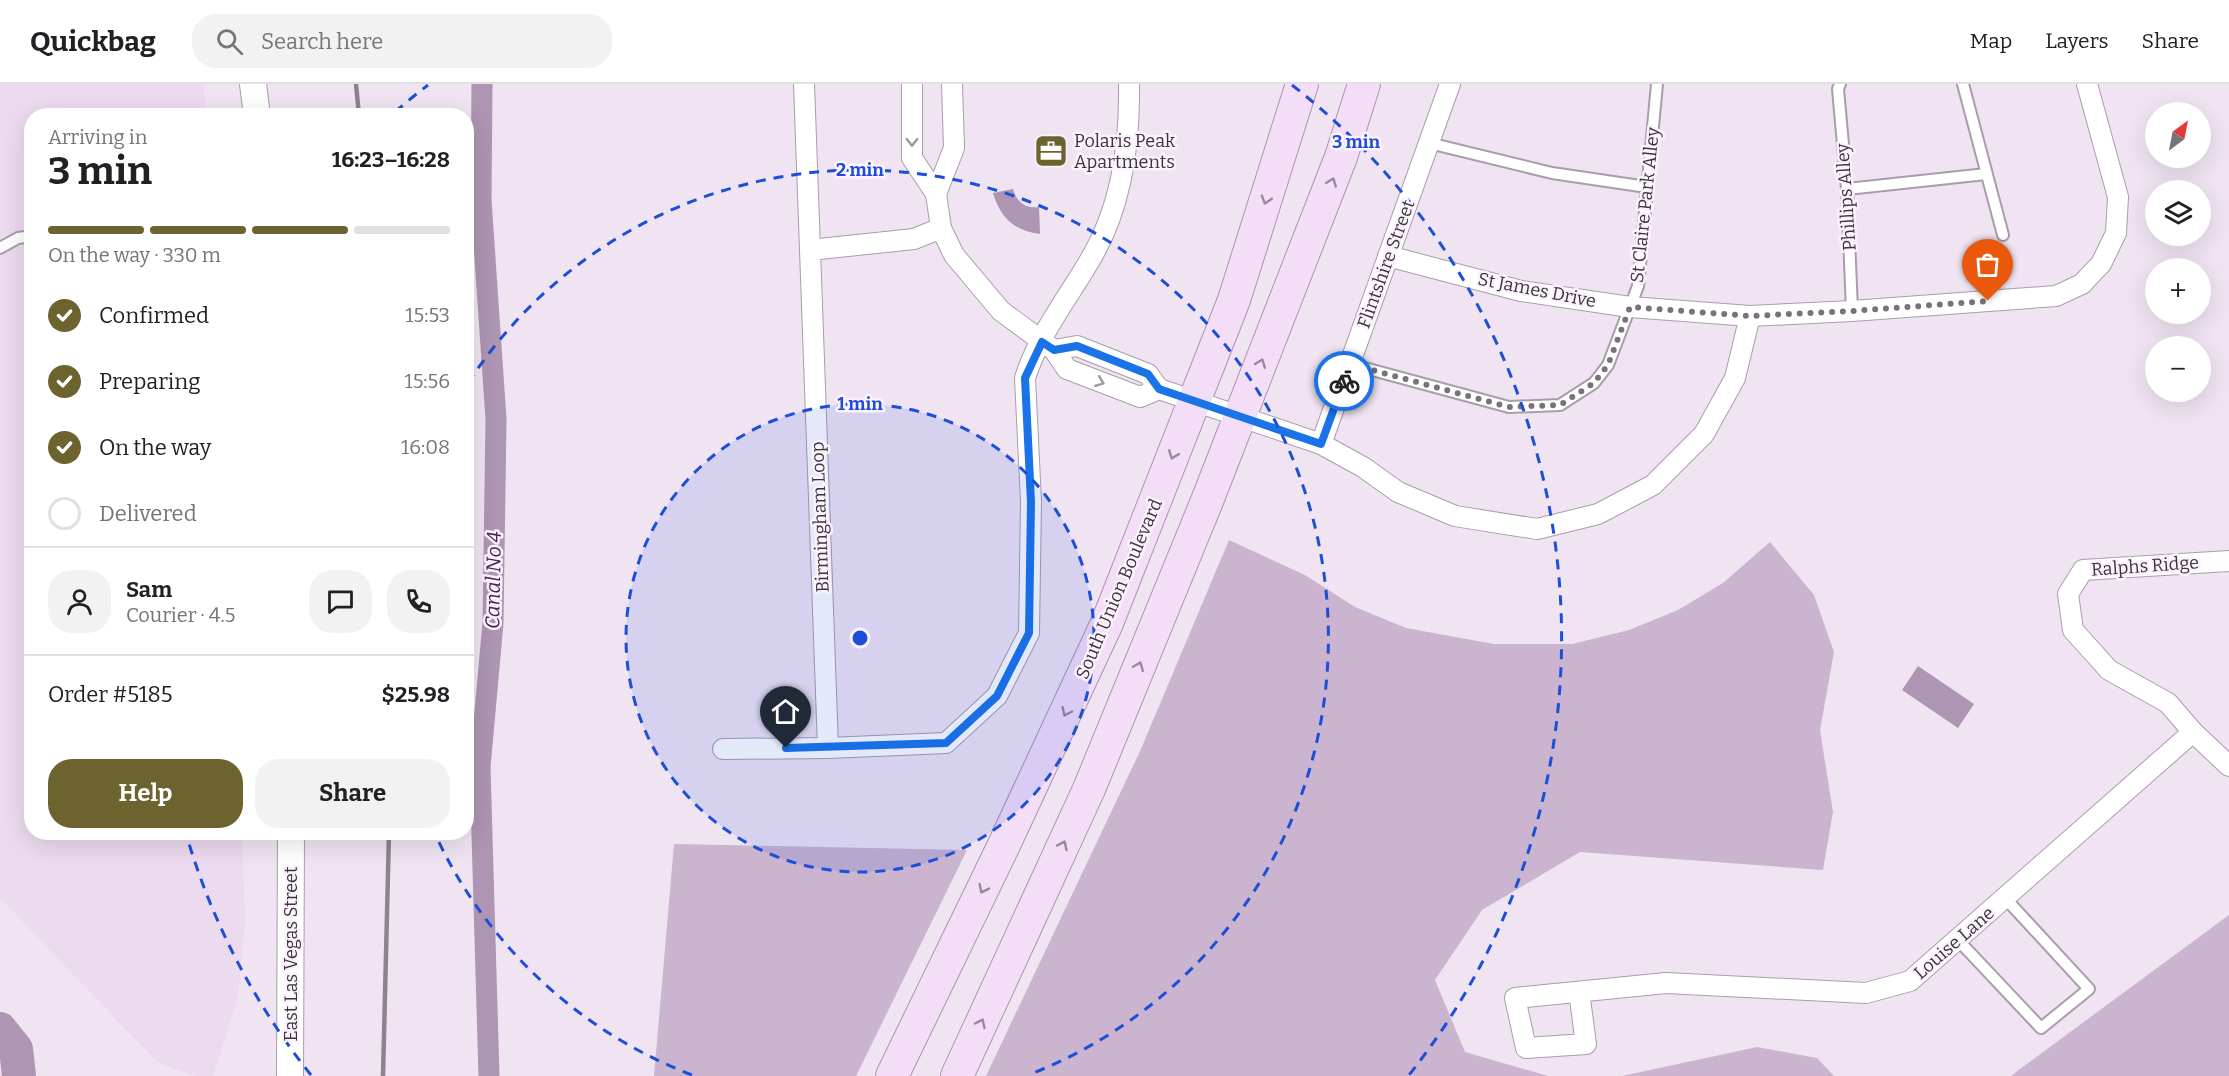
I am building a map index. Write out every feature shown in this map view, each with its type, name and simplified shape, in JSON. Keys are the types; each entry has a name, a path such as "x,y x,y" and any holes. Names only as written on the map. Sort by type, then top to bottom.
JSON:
{"main road":[{"name":"South Union Boulevard","path":"892,1076 1003,847 1107,623 1234,300 1302,84"},
{"path":"957,1076 1089,789 1239,418 1341,157 1364,84"}],"street":[{"path":"253,84 256,108"},
{"name":"Birmingham Loop","path":"804,84 828,748"},
{"path":"912,84 912,158 936,194 941,228 954,255 1000,311 1048,346 1067,369 1140,397 1159,389 1321,444 1363,467 1398,492 1455,516 1537,529 1598,514 1653,484 1704,434 1735,378 1750,316"},
{"path":"936,194 954,148 952,84"},
{"path":"723,749 828,748 946,743 997,696 1029,633 1031,502 1025,378 1048,346 1112,212 1124,162 1130,119 1129,84"},
{"name":"Flintshire Street","path":"1321,444 1450,84"},
{"name":"St James Drive","path":"1388,256 1521,291 1630,307 1750,316 2056,296 2082,284 2101,264 2116,232 2118,197 2087,84"},
{"path":"810,250 914,239 941,228"},
{"name":"Ralphs Ridge","path":"2229,561 2082,570 2068,594 2073,630 2109,669 2168,703 2193,732 2229,766"},
{"name":"Louise Lane","path":"1579,992 1666,983 1866,993 1910,981 2006,899 2193,732"},
{"name":"East Las Vegas Street","path":"290,1076 291,840"}],"lane":[{"name":"St Claire Park Alley","path":"1350,364 1509,407 1560,405 1594,383 1608,365 1638,286 1657,84"},
{"name":"Phillips Alley","path":"1840,84 1838,89 1847,189 1852,311"},
{"path":"1963,84 2003,236"},
{"path":"1429,142 1552,172 1647,187"},
{"path":"1847,189 1986,174"},
{"path":"0,248 24,237"},
{"path":"1958,940 2041,1028 2089,989 2006,899"}],"shaded area":[{"path":"0,84 203,84 205,108 24,108 24,840 242,840 245,920 238,998 213,1076 195,1076 158,1063 0,898"},
{"path":"1013,189 1022,204 1039,207 1040,234 1023,230 1004,216 993,193"},
{"path":"1229,540 1305,575 1355,607 1406,628 1494,644 1572,644 1629,630 1678,610 1723,583 1770,542 1814,595 1834,652 1820,730 1833,812 1823,870 1580,852 1482,910 1435,980 1465,1052 1548,1076 986,1076 1141,749"},
{"path":"1918,666 1974,704 1958,728 1902,690"},
{"path":"674,844 967,850 856,1076 654,1076"},
{"path":"2229,915 2229,1076 2011,1076 2020,1069"},
{"path":"1757,1047 1817,1058 1834,1076 1622,1076"}],"waterway":[{"name":"Canal No 4","path":"482,84 481,200 496,419 493,623 480,767 489,1076"},
{"path":"0,1029 16,1049 19,1076"}],"railway":[{"path":"356,84 358,108"},
{"path":"383,1076 389,840"}],"way so far":[{"path":"1344,381 1350,364 1509,407 1560,405 1594,383 1608,365 1630,307 1750,316 1988,301"}],"place":[{"name":"Polaris Peak Apartments","path":"1051,151"}],"route":[{"path":"786,748 946,743 997,696 1029,633 1031,502 1025,378 1042,342 1054,350 1077,346 1148,374 1159,389 1321,444 1344,381"}]}
